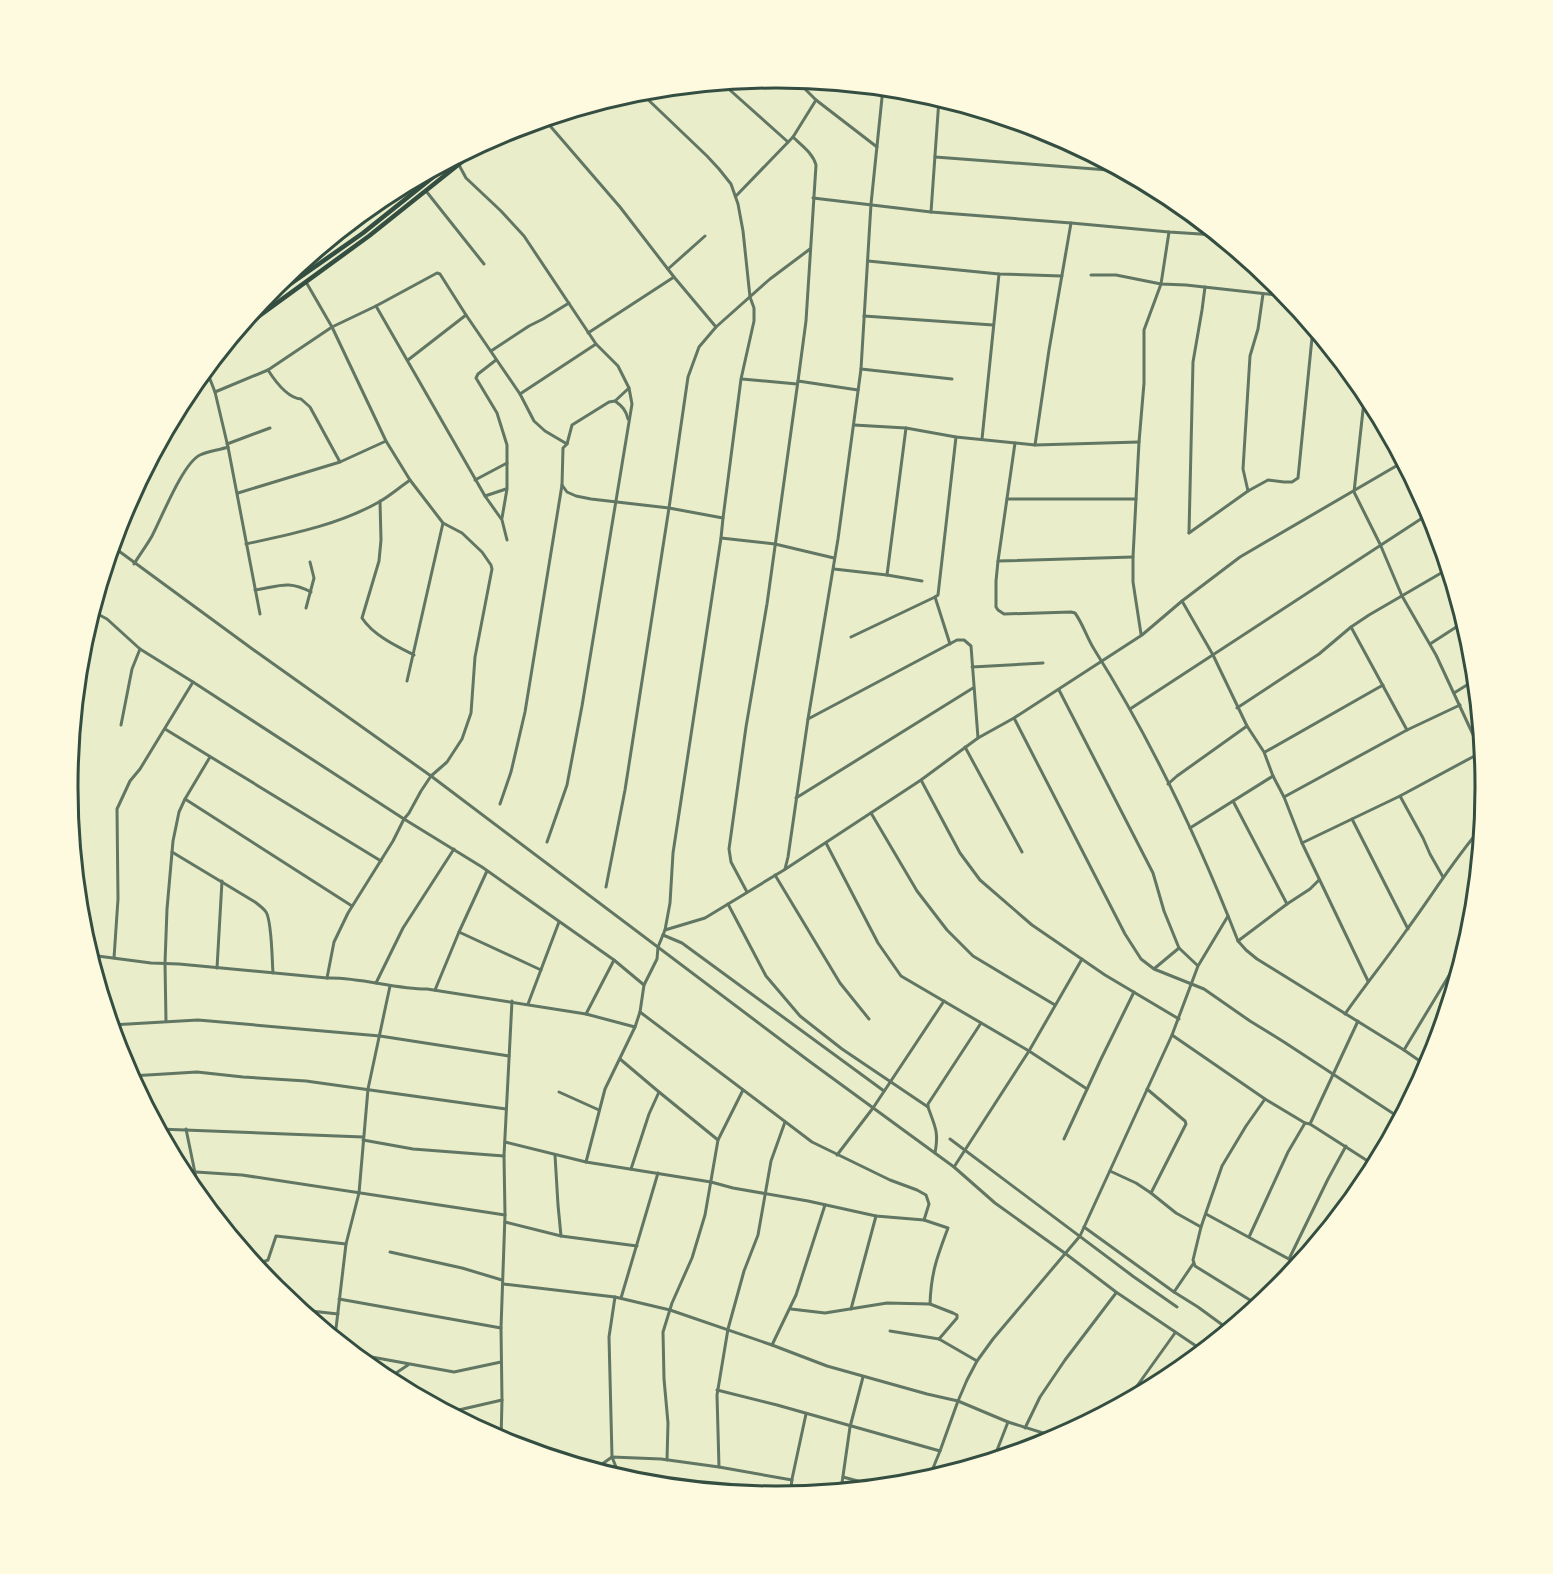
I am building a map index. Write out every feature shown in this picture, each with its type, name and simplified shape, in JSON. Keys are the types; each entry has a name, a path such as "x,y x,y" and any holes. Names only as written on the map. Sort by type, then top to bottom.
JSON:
{"main road":[{"path":"268,308 457,167"},
{"path":"301,276 363,233 427,182"}],"street":[{"path":"807,89 816,100 877,147"},
{"path":"730,90 788,142"},
{"path":"784,870 788,857 808,719 834,569 854,425 861,369 882,97"},
{"path":"736,196 793,137 816,100"},
{"path":"585,1162 604,1089 635,1027 645,985 657,959 658,947 665,930 670,903 673,853 721,538 741,379 754,321 743,231 736,196 731,184 707,156 648,101"},
{"path":"931,212 938,108"},
{"path":"551,127 620,207 716,327"},
{"path":"747,892 731,862 729,849 746,727 767,604 806,321 816,165 815,159 793,137"},
{"path":"935,157 1102,170"},
{"path":"459,165 466,178 524,236 588,333 618,366 629,388 632,404 567,785 547,842"},
{"path":"426,192 484,264"},
{"path":"813,198 931,212 1203,234"},
{"path":"1035,445 1071,223"},
{"path":"1142,635 1133,582 1133,557 1144,383 1144,330 1161,284 1169,232"},
{"path":"668,268 705,236"},
{"path":"606,887 625,790 688,377 699,347 716,327 778,273 810,249"},
{"path":"868,261 999,274 1062,276"},
{"path":"215,392 268,370 332,327 437,273 440,274 520,394 534,421 545,431 567,444"},
{"path":"982,439 999,274"},
{"path":"1090,275 1122,276 1161,284 1272,295"},
{"path":"588,333 674,277"},
{"path":"306,282 332,327 386,441 410,480 443,523 462,533 482,552 492,569 475,657 471,713 462,739 447,762 431,776 352,906 334,942 327,978"},
{"path":"1205,287 1192,362 1189,533 1248,491 1268,480 1292,482 1298,478 1312,338"},
{"path":"1248,491 1243,469 1250,356 1258,329 1263,294"},
{"path":"490,351 569,303"},
{"path":"376,306 475,480 501,520 507,540"},
{"path":"408,361 466,315"},
{"path":"864,316 993,325"},
{"path":"520,394 596,344"},
{"path":"496,360 478,374 476,380 497,413 507,445 507,489 501,520"},
{"path":"861,369 952,379"},
{"path":"268,370 280,387 310,407 340,462"},
{"path":"210,379 215,392 238,493 260,614"},
{"path":"741,379 858,390"},
{"path":"500,804 511,772 525,712 562,486 563,448 567,444 572,425 615,400 629,388"},
{"path":"615,400 626,411 628,420"},
{"path":"1363,409 1354,492 1380,544 1402,596 1430,644 1473,735"},
{"path":"854,425 906,428 1035,445 1139,442"},
{"path":"134,564 152,536 177,484 199,455 270,428"},
{"path":"886,575 906,428"},
{"path":"850,638 938,595 956,436"},
{"path":"238,493 340,462 386,441"},
{"path":"1015,442 998,561 996,607 1004,614 1075,613 1130,709 1190,828 1238,941 1257,959 1419,1060"},
{"path":"475,480 507,463"},
{"path":"665,930 705,918 784,870 921,780 978,738 1059,690 1142,635 1240,557 1396,466"},
{"path":"246,544 337,521 380,501 410,480"},
{"path":"562,486 567,492 576,496 669,508 723,518"},
{"path":"485,496 507,489"},
{"path":"1007,499 1136,500"},
{"path":"380,501 379,561 362,618 382,637 414,655"},
{"path":"1130,709 1421,518"},
{"path":"407,681 443,523"},
{"path":"721,538 775,544 835,559"},
{"path":"119,552 431,776 954,1167 995,1203 1116,1292 1196,1346"},
{"path":"998,561 1133,557"},
{"path":"306,608 314,575 310,562"},
{"path":"834,569 922,581"},
{"path":"1237,708 1319,654 1369,615 1441,573"},
{"path":"255,590 288,584 311,592"},
{"path":"935,597 950,644"},
{"path":"1182,601 1213,655 1237,708 1264,752 1302,843 1368,981"},
{"path":"100,615 140,649 488,871 614,960 645,985"},
{"path":"1351,627 1407,730"},
{"path":"1430,644 1456,627"},
{"path":"808,719 957,640 964,640 971,646 978,738"},
{"path":"121,725 132,669 140,649"},
{"path":"972,667 1043,663"},
{"path":"114,959 118,881 117,809 130,781 140,769 193,682"},
{"path":"1264,752 1383,685"},
{"path":"1454,693 1467,685"},
{"path":"796,798 973,687"},
{"path":"1059,690 1153,873 1164,911 1179,948 1198,966"},
{"path":"1284,797 1407,730 1460,705"},
{"path":"1014,718 1125,934 1141,959 1154,969 1204,989 1393,1114"},
{"path":"1168,784 1247,726"},
{"path":"164,729 381,861"},
{"path":"965,747 1022,852"},
{"path":"1302,843 1400,796 1474,756"},
{"path":"166,1021 165,963 172,852 179,812 210,757"},
{"path":"1190,828 1273,776"},
{"path":"921,780 960,853 980,880 1032,925 1179,1019"},
{"path":"1400,796 1443,876"},
{"path":"185,799 352,906"},
{"path":"1233,801 1287,904"},
{"path":"871,813 917,891 947,930 973,956 1055,1005"},
{"path":"1352,819 1408,928"},
{"path":"1346,1014 1443,876 1473,838"},
{"path":"826,843 878,943 901,976 1029,1051 1087,1089"},
{"path":"376,983 403,928 454,849"},
{"path":"172,852 255,902 266,912 273,973"},
{"path":"788,857 797,861"},
{"path":"435,990 488,871"},
{"path":"775,875 840,983 869,1019"},
{"path":"1238,941 1320,880"},
{"path":"217,968 222,881"},
{"path":"728,904 766,976 800,1016 834,1044 928,1107 936,1126 935,1153"},
{"path":"933,1468 958,1401 977,1361 1080,1236 1173,1035 1198,966 1228,916"},
{"path":"528,1004 559,922"},
{"path":"459,932 541,970"},
{"path":"663,935 682,943 884,1091"},
{"path":"1154,969 1179,948"},
{"path":"99,957 151,963 345,978 512,1001 586,1014 635,1027"},
{"path":"954,1167 1029,1051 1082,959"},
{"path":"586,1014 614,960"},
{"path":"1404,1050 1449,976"},
{"path":"336,1329 346,1244 359,1193 368,1089 390,986"},
{"path":"1064,1139 1134,992"},
{"path":"501,1428 504,1156 512,1001"},
{"path":"837,1155 873,1108 944,1001"},
{"path":"640,1012 812,1142 926,1195 929,1204 924,1220"},
{"path":"120,1024 198,1020 380,1036 509,1056"},
{"path":"1249,1237 1288,1152 1308,1124 1358,1021"},
{"path":"928,1107 981,1023"},
{"path":"1173,1035 1265,1099 1366,1160"},
{"path":"619,1058 718,1140"},
{"path":"141,1075 197,1072 306,1081 506,1108"},
{"path":"1147,1089 1186,1124 1151,1193"},
{"path":"667,1460 668,1423 663,1332 692,1258 705,1215 718,1140 743,1090"},
{"path":"559,1092 600,1110"},
{"path":"631,1169 649,1114 659,1092"},
{"path":"1250,1300 1195,1266 1193,1260 1201,1227 1222,1166 1265,1099"},
{"path":"719,1467 717,1390 728,1329 744,1271 758,1235 771,1161 785,1122"},
{"path":"168,1129 363,1138 405,1148 504,1156"},
{"path":"186,1129 197,1176"},
{"path":"950,1139 1178,1307"},
{"path":"505,1142 585,1162 711,1182 876,1216 924,1220 948,1228 935,1261 930,1304"},
{"path":"1206,1214 1289,1259 1346,1146"},
{"path":"555,1155 561,1236"},
{"path":"1110,1171 1151,1193 1176,1213 1201,1227"},
{"path":"196,1172 242,1175 505,1215"},
{"path":"621,1298 658,1173"},
{"path":"772,1345 790,1309 803,1275 825,1205"},
{"path":"851,1309 876,1216"},
{"path":"505,1222 561,1236 637,1246"},
{"path":"1084,1227 1222,1325"},
{"path":"264,1262 268,1260 276,1236 346,1244"},
{"path":"390,1252 462,1268 503,1282 621,1298 670,1310 827,1366 958,1401 1008,1422 1042,1433"},
{"path":"1174,1292 1194,1263"},
{"path":"1025,1428 1040,1397 1116,1292"},
{"path":"615,1297 609,1337 612,1457 616,1466"},
{"path":"339,1299 501,1328"},
{"path":"790,1309 825,1313 887,1303 930,1304 957,1315 939,1339"},
{"path":"315,1311 338,1314"},
{"path":"890,1331 939,1339 977,1361"},
{"path":"1138,1385 1176,1332"},
{"path":"374,1357 454,1372 501,1362"},
{"path":"396,1373 409,1364"},
{"path":"842,1482 850,1427 863,1377"},
{"path":"717,1390 940,1451"},
{"path":"461,1409 502,1400"},
{"path":"791,1485 806,1414"},
{"path":"997,1449 1008,1422"},
{"path":"603,1464 612,1457 667,1460 792,1480"},
{"path":"843,1477 857,1481"}]}
